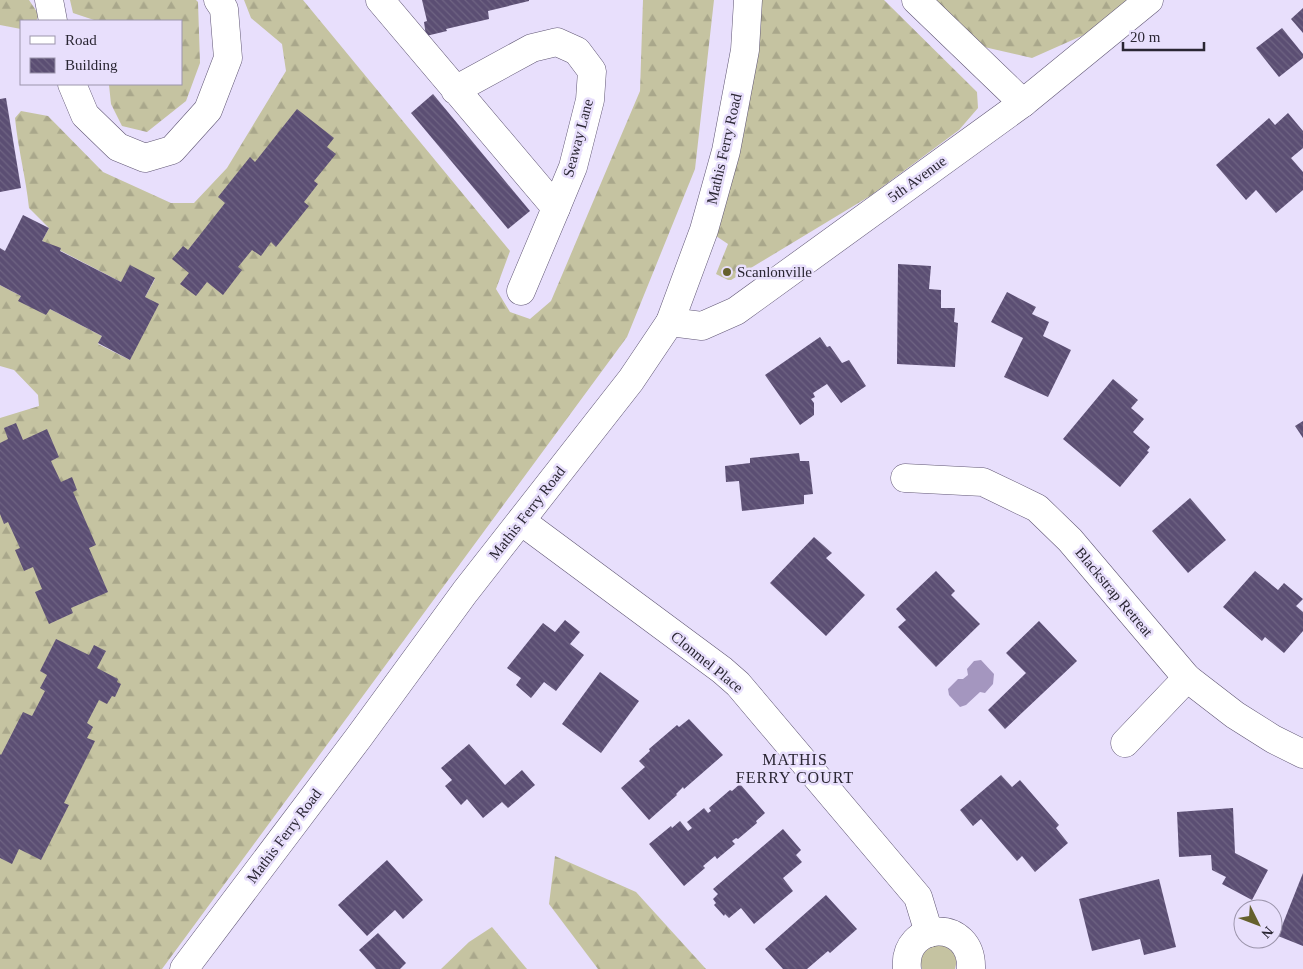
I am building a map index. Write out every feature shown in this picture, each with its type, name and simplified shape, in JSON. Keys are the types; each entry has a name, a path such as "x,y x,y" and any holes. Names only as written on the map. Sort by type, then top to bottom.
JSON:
{"street":[{"path":"49,0 53,20"},
{"path":"72,85 86,115 118,148 145,158 172,150 208,110 228,58 224,9 218,0"},
{"path":"380,0 556,208"},
{"name":"Mathis Ferry Road","path":"184,969 359,737 465,592 631,380 670,322 704,230 726,151 745,50 748,0"},
{"path":"916,0 1023,103"},
{"name":"5th Avenue","path":"670,322 702,326 736,311 1023,103 1149,0"},
{"name":"Seaway Lane","path":"455,90 532,48 557,42 577,51 592,71 590,100 572,167 522,291"},
{"name":"Blackstrap Retreat","path":"905,478 983,482 1037,508 1070,540 1187,678 1235,715 1273,739 1303,754"},
{"name":"Clonmel Place","path":"521,521 722,670 738,684 918,897 929,933"},
{"path":"1125,743 1187,678"},
{"path":"907,969 908,953 913,944 920,937 940,931 960,938 967,947 971,957 971,969"}],"green space":[{"path":"0,0 29,0 39,15 36,20 20,20 20,29 0,25"},
{"path":"70,0 196,0 198,2 200,63 186,101 147,132 122,126 111,104 109,85 182,85 182,20 94,20 73,13"},
{"path":"244,0 303,0 510,251 496,289 510,312 530,319 551,301 640,91 643,0 714,0 695,169 627,337 162,969 0,969 0,418 39,406 38,395 14,370 0,366 0,285 21,296 19,300 50,309 102,336 98,344 130,360 145,297 155,279 121,282 42,241 49,228 29,208 15,118 21,111 48,116 103,172 171,203 194,203 227,168 286,71 282,44 251,18"},
{"path":"756,0 884,0 977,92 978,108 959,130 870,196 731,280 728,280 716,274 728,244 716,236"},
{"path":"929,0 1128,0 1086,34 1032,58 971,44"},
{"path":"555,856 636,892 706,969 598,969 549,904"},
{"path":"492,927 527,969 441,969 469,942"},
{"path":"941,944 954,954 956,960 955,969 922,969 921,959 925,952"}],"shaded area":[{"path":"981,660 994,674 993,684 985,693 980,692 966,705 960,707 949,695 948,689 958,679 963,679 968,675 967,669 974,661"}],"building":[{"path":"422,0 529,1 488,11 489,19 446,29 447,31 426,36 424,22 427,21"},
{"path":"1303,8 1303,33 1291,19"},
{"path":"1282,28 1303,54 1303,58 1279,77 1256,48"},
{"path":"433,94 530,211 508,229 411,113"},
{"path":"6,98 21,188 0,192 0,99"},
{"path":"297,109 334,138 327,147 336,154 314,181 318,184 304,202 309,206 276,247 271,242 261,256 252,250 238,267 242,270 223,295 207,282 196,296 180,284 189,273 172,259 183,246 188,250 225,203 218,197 250,157 255,162"},
{"path":"1288,113 1303,131 1303,148 1291,158 1303,172 1303,190 1276,213 1256,190 1246,200 1216,165 1269,118 1275,125"},
{"path":"23,215 49,228 42,241 61,248 60,251 121,282 130,265 155,278 145,297 159,304 130,360 98,343 102,336 50,309 46,315 18,301 21,296 0,285 0,248 5,251"},
{"path":"898,264 931,266 929,289 941,290 941,308 955,308 954,322 958,323 955,367 897,364"},
{"path":"1007,292 1036,307 1032,314 1049,322 1043,336 1071,350 1048,397 1004,377 1023,338 991,322"},
{"path":"820,337 827,347 830,346 842,363 849,360 866,386 841,403 827,384 813,393 815,397 811,399 814,403 814,415 800,425 765,375"},
{"path":"1113,379 1138,400 1131,408 1144,419 1133,432 1150,447 1147,451 1149,452 1120,487 1063,439"},
{"path":"1303,421 1303,438 1295,426"},
{"path":"16,423 23,440 47,429 59,457 51,461 61,482 72,477 77,490 73,492 96,545 89,548 108,592 71,608 73,613 49,624 35,592 42,589 33,567 24,571 15,550 20,548 8,522 4,524 0,514 0,443 8,439 4,428"},
{"path":"799,453 800,461 809,461 813,494 804,495 804,504 742,511 739,481 726,482 725,466 750,463 750,458"},
{"path":"1190,498 1226,540 1188,573 1152,531"},
{"path":"814,537 832,553 826,558 865,595 826,636 770,583"},
{"path":"936,571 955,591 951,595 980,624 936,667 898,627 906,620 896,609"},
{"path":"1255,571 1278,590 1284,583 1303,599 1296,606 1303,612 1303,631 1284,653 1265,637 1262,641 1223,607"},
{"path":"565,620 580,632 570,644 584,655 556,691 544,682 531,698 516,685 521,678 507,668 543,623 555,632"},
{"path":"1039,621 1077,661 1005,729 988,710 1026,673 1006,653"},
{"path":"56,639 89,655 94,645 106,651 97,668 118,679 117,682 121,684 115,697 112,696 107,704 99,700 87,723 93,727 87,738 95,741 64,803 69,805 41,860 19,849 12,864 0,858 0,754 23,712 32,716 45,691 40,688 47,675 40,671"},
{"path":"600,672 639,701 601,753 562,724"},
{"path":"689,719 723,755 684,789 683,787 677,795 649,820 621,788 645,767 639,761 650,751 649,749 677,725 679,727"},
{"path":"469,744 505,785 522,770 535,785 508,808 502,802 483,818 467,799 461,805 445,786 452,780 441,768"},
{"path":"1001,775 1012,787 1020,780 1059,825 1056,828 1068,843 1035,872 1022,856 1017,861 981,819 973,826 960,810"},
{"path":"740,784 765,813 756,821 757,823 738,839 736,838 732,841 735,844 717,859 715,856 703,866 705,868 684,886 649,844 680,821 688,831 692,828 687,822 704,808 708,813 711,811 709,808"},
{"path":"1233,808 1235,853 1268,870 1253,899 1222,884 1226,877 1212,870 1211,855 1179,857 1177,812"},
{"path":"783,829 801,850 796,855 802,862 783,878 793,891 754,924 741,908 729,918 725,914 724,916 714,905 716,903 713,899 718,894 713,889"},
{"path":"387,860 423,900 403,919 395,910 367,936 338,905"},
{"path":"1303,873 1303,946 1283,938 1283,923"},
{"path":"1159,879 1176,947 1144,955 1140,939 1092,951 1079,899"},
{"path":"826,895 857,929 830,953 828,951 807,969 783,969 765,949"},
{"path":"378,933 406,963 400,969 376,969 359,950"}],"place":[{"name":"Scanlonville","path":"727,272"}],"district":[{"name":"MATHIS FERRY COURT","path":"795,768"}]}
